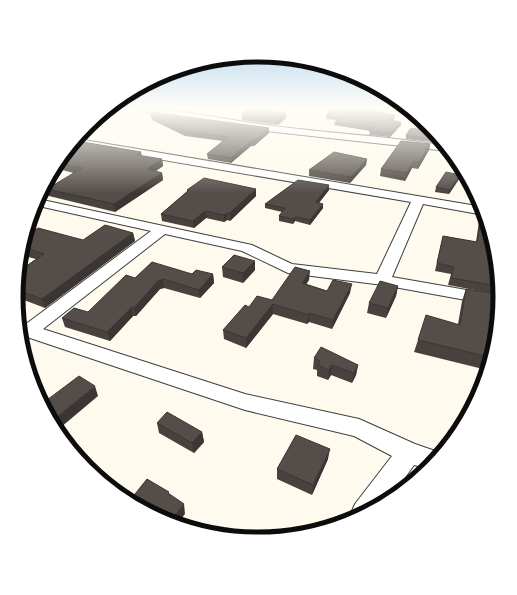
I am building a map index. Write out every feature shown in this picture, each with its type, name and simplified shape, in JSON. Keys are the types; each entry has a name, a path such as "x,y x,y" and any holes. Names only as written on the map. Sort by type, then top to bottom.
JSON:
{"street":[{"path":"352,137 440,147"},
{"path":"80,143 477,210"},
{"path":"383,280 418,200"},
{"path":"43,203 247,248 288,268 383,280 494,300"},
{"path":"26,330 162,230"},
{"path":"26,330 245,402 359,428 409,453 430,459"},
{"path":"370,504 409,453"}],"building":[{"path":"226,137 259,137 254,141 251,141 231,158 207,154 228,137"},
{"path":"418,137 431,137 433,139"},
{"path":"401,141 430,144 419,162 414,161 407,173 381,169"},
{"path":"81,142 141,152 137,155 162,159 147,169 162,173 114,204 49,189 51,187 82,168 65,165"},
{"path":"334,152 367,159 351,177 309,170"},
{"path":"446,172 459,176 450,190 436,187"},
{"path":"204,178 256,189 230,213 224,215 205,211 193,221 161,214 189,190 187,190"},
{"path":"298,180 329,185 316,202 323,204 310,220 279,216 285,208 265,204"},
{"path":"481,220 492,267 493,285 451,278 454,267 437,263 443,236 477,242"},
{"path":"105,225 133,233 42,299 23,292 25,267 44,254 29,249 32,232 38,228 83,240"},
{"path":"234,255 255,261 243,273 222,267"},
{"path":"152,262 192,274 196,270 213,274 199,290 163,279 158,281 134,308 132,307 107,332 62,318 74,308 88,312 126,275 135,278"},
{"path":"295,267 310,271 302,283 327,291 333,280 352,284 333,320 309,313 308,315 273,304 246,338 223,330 245,305 249,307 257,296 272,300"},
{"path":"380,281 398,286 388,308 369,303"},
{"path":"466,289 494,293 492,328 486,356 418,340 426,315 460,325"},
{"path":"321,347 358,365 354,373 332,365 329,370 318,365 320,361 314,358"},
{"path":"79,376 95,386 56,417 46,400"},
{"path":"167,412 202,432 192,443 157,423"},
{"path":"296,435 330,449 313,485 277,469"},
{"path":"147,479 169,492 168,493 184,504 173,517 154,509 133,496"}]}
